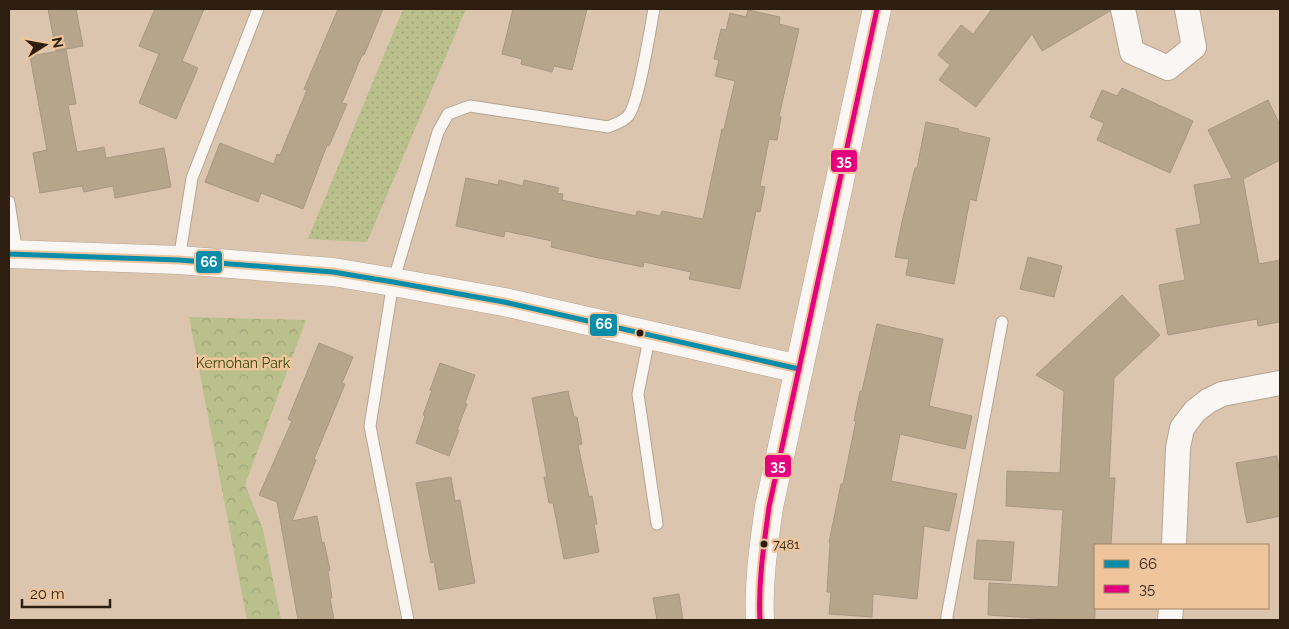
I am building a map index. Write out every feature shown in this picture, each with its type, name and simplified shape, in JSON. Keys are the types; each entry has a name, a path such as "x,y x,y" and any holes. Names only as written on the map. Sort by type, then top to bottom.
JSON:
{"street":[{"path":"760,620 762,558 769,507 877,9"},
{"path":"1123,9 1132,52 1168,68 1194,47 1187,9"},
{"path":"13,254 179,260 332,272 504,302 800,369"},
{"path":"1174,544 1178,448 1182,428 1194,411 1222,394 1280,384"}],"lane":[{"path":"179,260 192,178 258,9"},
{"path":"408,620 370,426 393,282 438,132 448,114 470,106 608,127 623,121 630,114 636,97 654,9"},
{"path":"9,202 13,254"},
{"path":"948,620 948,606 1002,322"},
{"path":"650,334 638,394 657,524"}],"green space":[{"path":"403,9 466,9 367,242 308,239"},
{"name":"Kernohan Park","path":"189,317 306,320 245,485 263,529 281,620 247,620"}],"building":[{"path":"48,9 76,9 83,46 56,51"},
{"path":"155,9 204,9 182,61 198,68 176,119 139,103 159,54 139,46"},
{"path":"338,9 383,9 342,103 347,104 329,146 327,145 303,209 261,193 258,202 205,182 220,143 274,164 277,154 280,155 307,90 304,89"},
{"path":"513,9 587,9 572,70 554,66 552,72 521,64 522,59 502,54"},
{"path":"992,9 1110,9 1110,11 1042,51 1032,34 976,107 939,80 950,65 938,55 961,25 973,34"},
{"path":"748,10 780,17 779,24 799,29 779,116 781,117 777,140 769,139 760,186 765,187 760,212 756,211 740,289 689,279 691,272 644,262 643,267 551,247 552,241 505,231 504,237 456,226 466,178 498,185 499,180 523,186 524,180 559,188 557,193 563,194 562,200 636,216 637,211 660,216 662,211 703,219 722,129 724,129 735,81 715,76 719,60 714,59 721,29 726,30 730,13 746,17"},
{"path":"66,50 76,104 68,105 77,152 104,147 106,158 164,148 171,187 115,198 113,186 84,192 82,186 40,193 33,153 47,150 30,56"},
{"path":"1122,88 1193,121 1170,173 1097,140 1104,123 1090,117 1102,90 1117,96"},
{"path":"1268,100 1280,125 1280,160 1243,179 1259,264 1280,260 1280,322 1258,326 1257,319 1168,335 1159,285 1185,280 1176,229 1201,224 1194,185 1232,178 1208,130"},
{"path":"926,122 990,138 976,201 970,199 954,284 906,275 909,259 895,257 915,168 917,168"},
{"path":"1028,257 1062,266 1054,297 1020,289"},
{"path":"1122,295 1160,335 1114,378 1109,478 1115,478 1111,544 1094,544 1095,620 1061,620 988,615 989,583 1058,587 1063,510 1006,506 1007,471 1060,473 1064,391 1036,375"},
{"path":"877,324 943,339 929,406 972,416 965,449 900,434 891,481 957,494 949,531 924,526 917,599 873,594 872,617 829,614 831,592 827,592 829,542 856,421 854,421 860,391 862,391"},
{"path":"319,343 353,357 342,383 345,384 314,459 316,460 292,521 317,516 330,570 328,571 332,598 330,598 334,620 298,620 277,502 259,495 292,421 288,419"},
{"path":"440,363 475,375 457,430 459,430 449,456 416,443 432,390 430,390"},
{"path":"568,391 574,417 577,417 582,444 578,445 589,497 592,496 599,552 564,559 553,503 549,503 544,477 547,477 532,398"},
{"path":"1277,456 1280,476 1280,516 1247,523 1236,463"},
{"path":"451,477 455,501 460,500 475,583 439,590 434,562 431,563 416,483"},
{"path":"977,540 1014,542 1011,581 974,579"},
{"path":"679,594 683,620 657,620 653,598"}],"transit line":[{"name":"35","path":"760,620 763,549 769,507 877,9"},
{"name":"66","path":"9,254 179,260 333,272 504,302 799,369"}],"place":[{"name":"7481","path":"764,544"}]}
